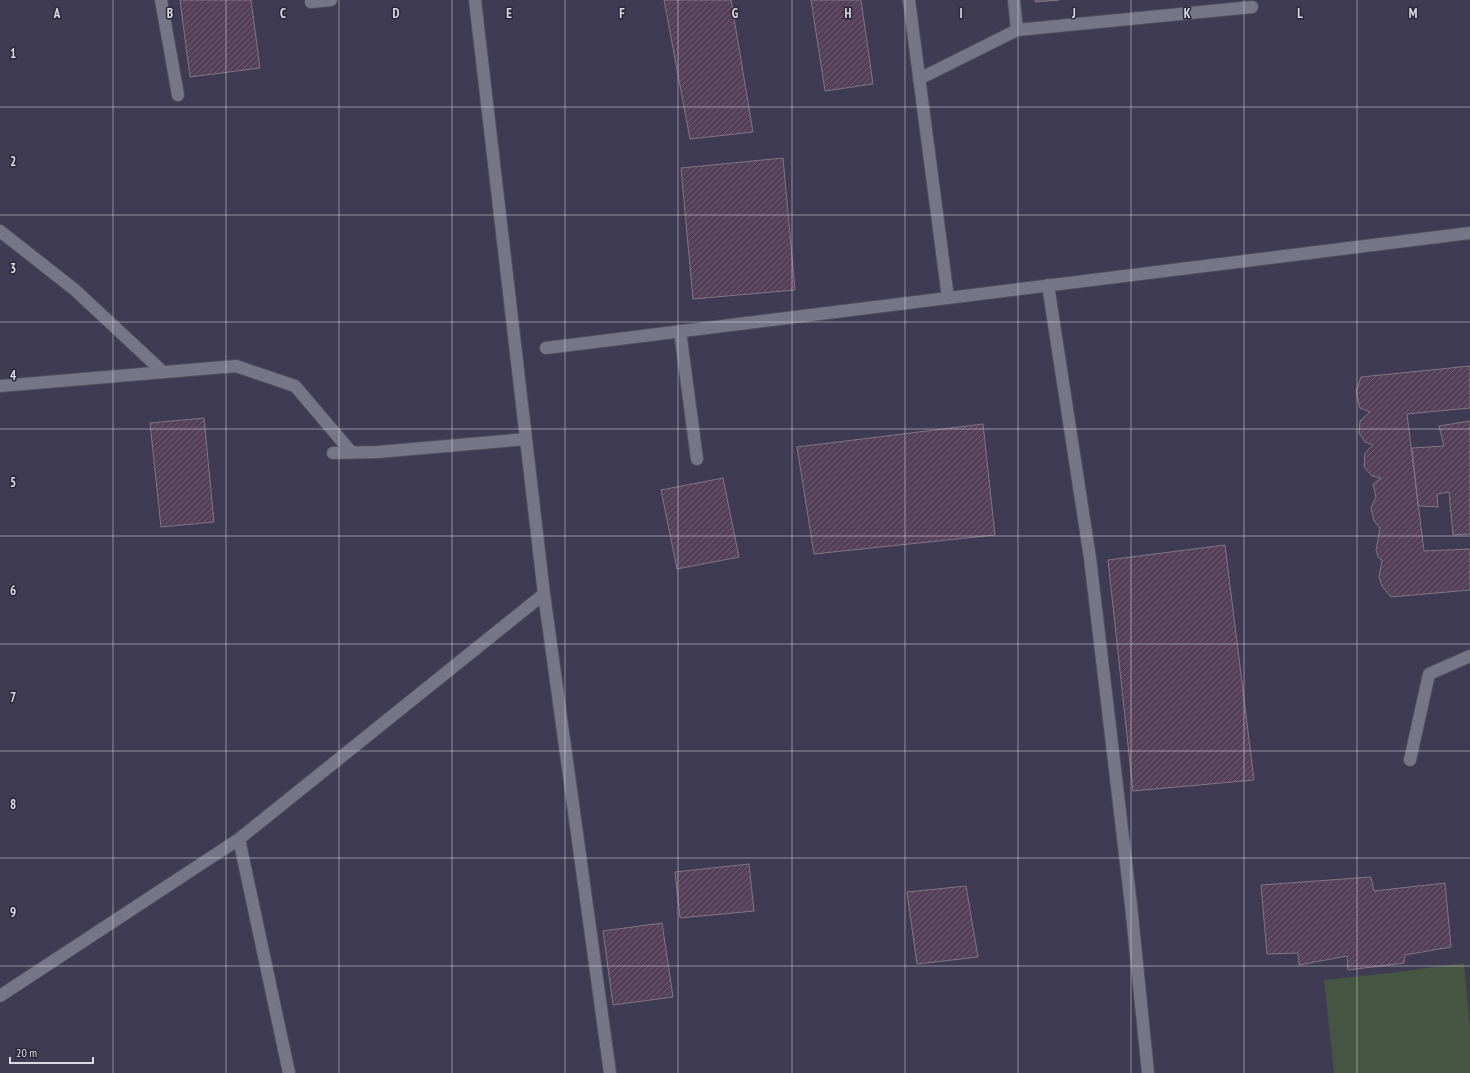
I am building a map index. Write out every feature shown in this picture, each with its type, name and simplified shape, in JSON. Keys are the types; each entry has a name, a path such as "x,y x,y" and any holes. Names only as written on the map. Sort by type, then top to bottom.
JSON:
{"lane":[{"path":"161,0 178,95"},
{"path":"311,2 330,0"},
{"path":"475,0 544,594 610,1073"},
{"path":"910,0 948,298"},
{"path":"1014,0 1017,30"},
{"path":"920,79 1017,30 1252,7"},
{"path":"0,231 75,290 163,372"},
{"path":"546,348 1470,233"},
{"path":"1048,285 1090,558 1131,905 1148,1073"},
{"path":"680,331 697,459"},
{"path":"0,386 236,366 295,386 352,453"},
{"path":"333,453 378,452 526,440"},
{"path":"0,996 239,839 544,594"},
{"path":"1410,760 1429,674 1470,656"},
{"path":"239,839 289,1073"}],"shaded area":[{"path":"0,0 1470,0 1470,1073 0,1073"}],"green space":[{"path":"1464,963 1470,1029 1470,1073 1334,1073 1324,980"}],"building":[{"path":"180,0 251,0 260,68 190,77"},
{"path":"664,0 731,0 753,132 690,139"},
{"path":"811,0 861,0 873,84 825,91"},
{"path":"1035,0 1059,0 1035,2"},
{"path":"783,158 795,290 693,299 681,168"},
{"path":"1470,366 1470,408 1407,414 1424,551 1470,549 1470,590 1391,597 1382,586 1379,577 1382,560 1378,557 1376,550 1380,528 1374,521 1371,508 1376,497 1373,484 1381,478 1372,476 1364,467 1365,453 1373,445 1365,442 1359,433 1360,421 1370,412 1360,408 1356,392 1361,377"},
{"path":"204,418 214,522 161,527 150,423"},
{"path":"1470,421 1470,534 1453,535 1449,492 1437,494 1438,507 1418,506 1412,448 1444,446 1439,426"},
{"path":"983,424 995,535 814,554 797,447"},
{"path":"723,478 739,557 677,569 661,490"},
{"path":"1225,545 1254,780 1133,791 1108,560"},
{"path":"749,864 754,911 680,918 675,872"},
{"path":"1371,877 1374,891 1445,883 1451,947 1405,955 1404,963 1348,970 1347,956 1299,965 1298,953 1267,954 1261,885"},
{"path":"966,886 978,957 917,964 907,892"},
{"path":"662,923 673,997 613,1005 603,931"}]}
